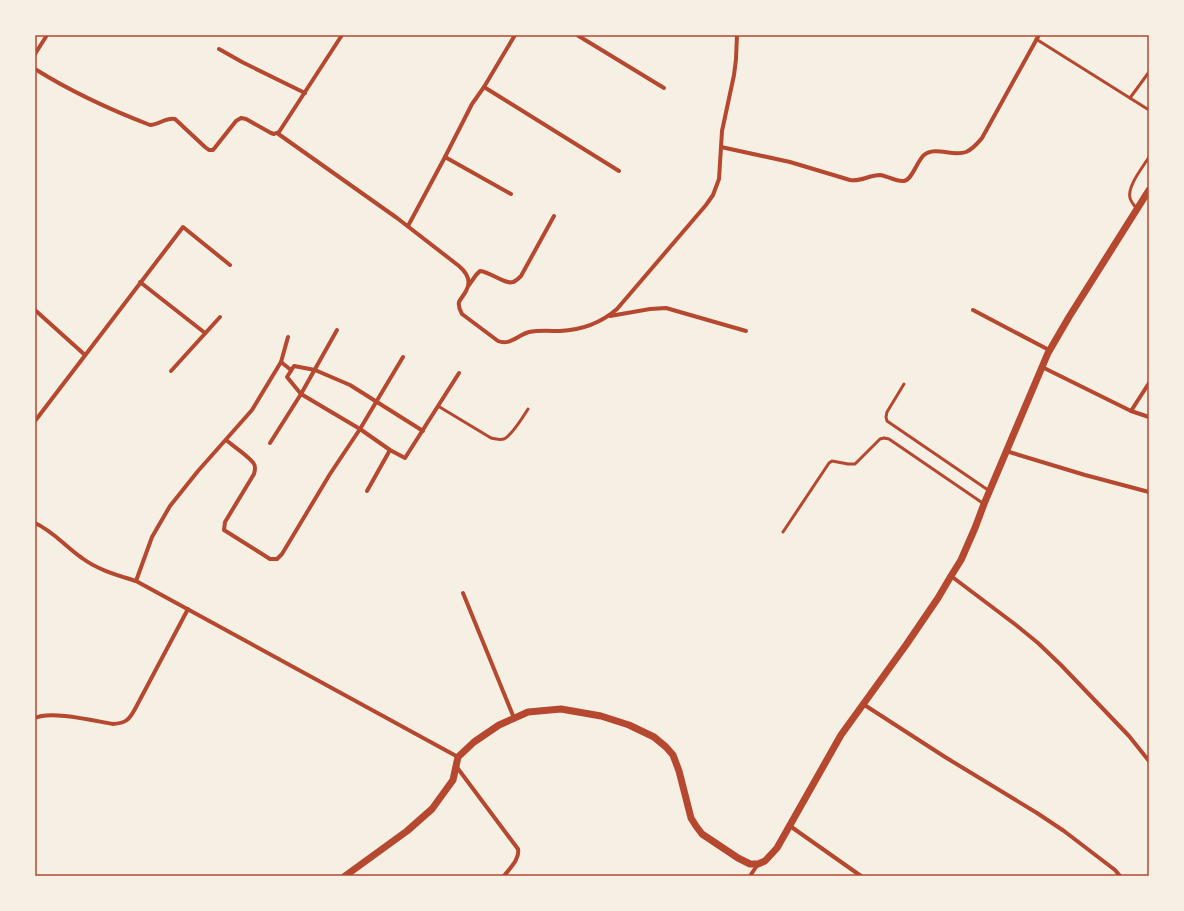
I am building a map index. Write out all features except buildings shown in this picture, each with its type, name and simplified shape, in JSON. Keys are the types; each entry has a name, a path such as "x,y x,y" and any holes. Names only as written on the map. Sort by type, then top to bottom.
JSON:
{"street":[{"path":"35,54 47,35"},
{"path":"277,133 282,128 342,35"},
{"path":"408,226 472,104 515,35"},
{"path":"577,35 664,88"},
{"path":"609,317 701,211 713,195 719,179 722,131 734,75 737,35"},
{"path":"721,147 790,162 850,180 859,181 878,175 905,181 908,179 924,155 932,152 965,152 977,144 982,138 1038,37"},
{"path":"218,49 304,93"},
{"path":"35,69 57,83 150,125 155,125 170,118 175,119 209,150 214,150 236,121 241,118 246,119 271,133 277,133 408,226 464,271 468,281 468,287"},
{"path":"484,87 619,171"},
{"path":"445,157 511,194"},
{"path":"345,876 407,831 432,809 453,780 458,757 474,742 499,725 528,712 561,709 601,716 629,725 654,737 673,755 679,771 691,818 702,834 738,858 750,864 758,864 770,858 790,826 841,735 906,645 938,598 961,560 976,528 989,491 1049,350 1149,190"},
{"path":"554,216 521,276 514,282 506,282 486,272 480,272 476,275 459,302 459,308 462,314 498,341 502,343 508,342 524,333 574,329 595,324 609,317 650,309 666,308 746,331"},
{"path":"35,421 183,227 230,265"},
{"path":"140,282 205,334"},
{"path":"35,310 85,354"},
{"path":"973,310 1049,350"},
{"path":"171,371 220,317"},
{"path":"270,443 301,394 337,330"},
{"path":"136,581 152,537 170,506 252,410 281,362 288,337"},
{"path":"226,440 254,464 255,469 254,474 225,522 224,530 264,556 274,560 279,558 330,474 360,429 403,357"},
{"path":"281,362 291,370"},
{"path":"423,430 350,385 315,370 294,366 287,377 301,394 405,458 423,430 459,373"},
{"path":"1042,367 1131,411 1149,417"},
{"path":"1131,411 1149,383"},
{"path":"367,491 390,450"},
{"path":"1006,451 1085,476 1149,492"},
{"path":"35,523 53,534 67,547 93,566 136,581 458,757"},
{"path":"951,576 1016,625 1055,659 1129,736 1149,761"},
{"path":"463,593 514,718"},
{"path":"35,718 44,715 54,715 113,724 120,724 126,721 130,718 135,709 188,609"},
{"path":"863,704 1064,831 1115,870 1120,876"},
{"path":"456,766 518,849 519,852 517,858 504,876"},
{"path":"790,826 861,876"},
{"path":"750,876 758,864"}],"lane":[{"path":"1038,37 1149,110"},
{"path":"1130,98 1149,72"},
{"path":"1137,209 1129,197 1130,191 1132,184 1149,157"},
{"path":"904,384 887,412 887,420 989,491"},
{"path":"438,406 491,438 497,439 502,439 510,434 528,409"},
{"path":"783,532 829,463 832,461 855,464 884,438 888,439 984,504"}]}
